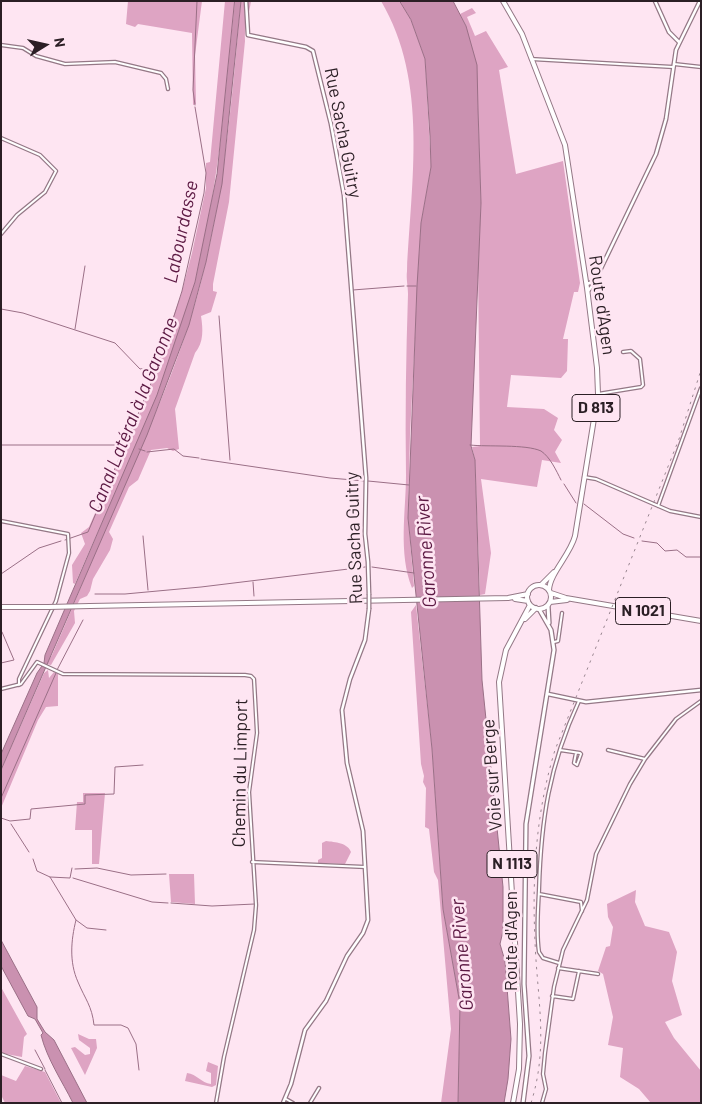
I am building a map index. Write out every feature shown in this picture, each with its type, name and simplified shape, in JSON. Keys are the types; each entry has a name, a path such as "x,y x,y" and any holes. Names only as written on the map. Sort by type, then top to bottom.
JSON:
{"main road":[{"name":"D 813","path":"503,1 522,34 531,59"},
{"name":"Route d'Agen","path":"531,59 565,145 586,284 597,368 598,394 573,541 566,559 550,582 550,592"},
{"name":"Route d'Agen","path":"541,585 566,559"},
{"path":"506,598 529,603 537,609 549,604 550,592 541,585 532,588 528,594 529,603"},
{"name":"N 1021","path":"550,592 586,601 701,622"},
{"path":"1,608 506,598 528,594"},
{"name":"N 1021","path":"549,604 560,600 586,601"},
{"name":"N 1113","path":"517,628 529,603"},
{"name":"Route d'Agen","path":"549,604 550,630"},
{"name":"Route d'Agen","path":"523,1103 529,1056 524,984 526,824 554,658 554,642 550,630 537,609"},
{"name":"N 1113","path":"517,628 537,609"},
{"name":"Voie sur Berge","path":"513,1103 519,1069 520,1024 500,682 504,655 517,628"}],"street":[{"name":"Rue Sacha Guitry","path":"246,1 248,34 306,47 313,51 331,124 346,212 366,478 365,534 368,562 369,609 365,640 350,679 342,710 347,763 363,831 366,867 366,926 347,956 326,1002 305,1030 286,1099 283,1103"},
{"path":"655,1 669,32 679,42"},
{"path":"587,292 596,279 656,154 666,119 679,42 700,1"},
{"path":"1,45 23,48 44,59 68,64 115,62 161,74 166,79 168,89"},
{"path":"531,59 701,66"},
{"path":"1,138 40,155 56,171 45,192 17,215 1,234"},
{"path":"586,284 592,284"},
{"path":"598,394 641,387 643,385 640,359 630,351 623,352"},
{"path":"658,506 701,388"},
{"path":"696,402 701,403"},
{"path":"584,476 676,513 701,517"},
{"path":"1,521 69,535 68,559 56,601 19,680 19,685 1,689"},
{"path":"554,642 558,641 562,613"},
{"name":"Chemin du Limport","path":"19,685 35,663 41,663 66,674 245,675 253,677 257,732 249,792 252,862 256,888 254,924 224,1057 216,1103"},
{"path":"548,694 579,701 701,690"},
{"path":"559,963 543,958 539,952 540,842 545,801 560,750 579,701"},
{"path":"542,1103 546,1091 543,1074 552,996 559,963 562,950 582,911 589,891 596,854 630,784 646,759 674,722 701,701"},
{"path":"560,750 576,753 581,754 576,765 574,763 576,753"},
{"path":"608,750 646,759"},
{"path":"252,862 366,867"},
{"path":"539,894 581,902 582,911"},
{"path":"558,968 598,974"},
{"path":"552,996 573,999 579,971"},
{"path":"1,1054 41,1069"},
{"path":"310,1103 318,1088"},
{"path":"286,1099 293,1103"}],"shaded area":[{"path":"128,1 202,1 195,55 196,104 193,105 192,33 138,24 135,27 126,24"},
{"path":"225,1 235,1 224,107 210,212 195,282 184,321 157,397 75,584 73,583 72,565 85,544 81,533 89,527 124,447 128,442 153,380 154,369 181,295 192,253 206,188 206,163 210,162"},
{"path":"241,1 251,1 245,31 229,202 213,284 213,291 217,292 211,312 201,316 201,340 175,409 179,449 173,451 167,448 151,450 138,480 129,487 109,532 113,539 110,550 93,579 90,591 87,596 80,599 74,611 75,623 51,665 46,664 52,655 160,402 183,343 192,313 209,247 222,178"},
{"path":"381,1 400,1 411,20 425,59 431,167 421,223 410,434 408,518 414,586 412,588 405,561 404,532 407,274 414,133 406,65 396,32"},
{"path":"472,8 476,13 467,17 475,36 486,31 508,67 499,70 516,174 563,161 580,283 578,292 574,292 563,339 568,339 567,371 561,378 511,375 507,407 544,409 558,418 554,430 562,440 555,452 561,463 542,460 537,487 481,479 491,553 485,594 480,595 475,460 472,447 480,446 478,266 481,203 478,109 466,26 460,14"},
{"path":"416,605 432,749 443,909 460,1004 458,1103 441,1103 451,1029 438,880 434,872 429,829 425,827 426,788 423,782 424,776 421,764 411,612"},
{"path":"48,670 49,678 54,672 58,674 58,706 46,707 38,720 1,808 1,770 44,673"},
{"path":"83,793 105,793 99,864 92,864 92,830 75,830 77,802 83,802"},
{"path":"326,841 341,844 349,849 351,852 345,864 318,863 318,860 322,858 322,843"},
{"path":"169,874 194,874 195,904 171,902"},
{"path":"636,890 635,902 645,926 669,932 677,952 672,981 682,1015 665,1022 674,1038 701,1071 701,1103 651,1103 639,1089 620,1077 623,1048 608,1045 613,1017 603,974 598,971 606,947 610,946 613,927 608,917 607,904"},
{"path":"1,987 27,1034 24,1037 22,1057 1,1053"},
{"path":"78,1034 89,1039 96,1039 97,1048 85,1075 71,1048 75,1047 85,1055 90,1054 90,1048 79,1040"},
{"path":"208,1062 218,1066 216,1085 212,1087 185,1081 187,1073 211,1084 211,1073 206,1071"},
{"path":"25,1066 45,1072 61,1103 5,1103 1,1095 1,1075 16,1081"}],"water":[{"path":"235,1 241,1 222,184 206,262 189,325 147,435 1,770 1,754 37,673 44,663 45,655 157,395 195,282 217,174"},
{"name":"Garonne River","path":"400,1 453,1 466,26 477,65 481,203 471,446 475,460 482,680 503,887 503,931 500,944 505,961 511,1039 504,1103 458,1103 460,1004 443,909 432,749 408,518 417,286 421,223 431,167 430,136 425,59 411,20"},
{"path":"1,940 37,1007 37,1019 45,1032 54,1040 87,1103 73,1103 55,1070 41,1035 43,1033 35,1019 28,1016 1,966"}],"waterway":[{"name":"Labourdasse","path":"195,105 193,90 197,1"},
{"name":"Labourdasse","path":"1,309 23,313 115,343 140,369 158,366 182,291 204,193 206,173 195,107"},
{"path":"75,329 85,266"},
{"path":"353,290 404,286"},
{"path":"407,286 416,286"},
{"path":"219,316 230,460"},
{"name":"Canal Latéral à la Garonne","path":"65,540 88,532 158,367"},
{"name":"Canal Latéral à la Garonne","path":"1,445 121,445"},
{"path":"470,445 516,447 541,451 550,460 561,480"},
{"name":"Canal Latéral à la Garonne","path":"139,449 145,451"},
{"path":"147,452 174,449 183,456 199,458"},
{"path":"201,459 330,478 365,481"},
{"path":"368,481 409,485"},
{"path":"564,484 576,503"},
{"path":"584,504 623,534 634,538"},
{"path":"143,536 148,590"},
{"path":"1,574 39,548 61,541"},
{"path":"642,541 657,543 665,551 677,550 686,557 701,557"},
{"path":"95,594 125,594 201,587 365,567"},
{"name":"Garonne River","path":"372,567 414,573"},
{"path":"253,582 254,596"},
{"path":"57,670 83,620"},
{"path":"1,663 14,660 2,632"},
{"path":"1,798 56,673"},
{"path":"1,818 10,821 30,819 31,809 85,804 85,795 114,794 115,767 143,765"},
{"path":"11,824 29,852"},
{"path":"33,859 37,871 50,877 76,920 72,943 73,967 90,1008 94,1025 121,1025 128,1028 136,1044 139,1070"},
{"path":"50,877 70,878 72,868"},
{"path":"75,869 97,868 131,875 166,874"},
{"path":"73,878 152,902 168,903"},
{"path":"171,903 212,906 255,904"},
{"path":"76,920 87,928 106,930"},
{"path":"35,1050 45,1069"},
{"path":"45,1070 62,1103"}],"railway":[{"path":"531,1103 540,1062 541,1042 534,892 537,844 543,797 555,750 679,439 701,370"}]}
